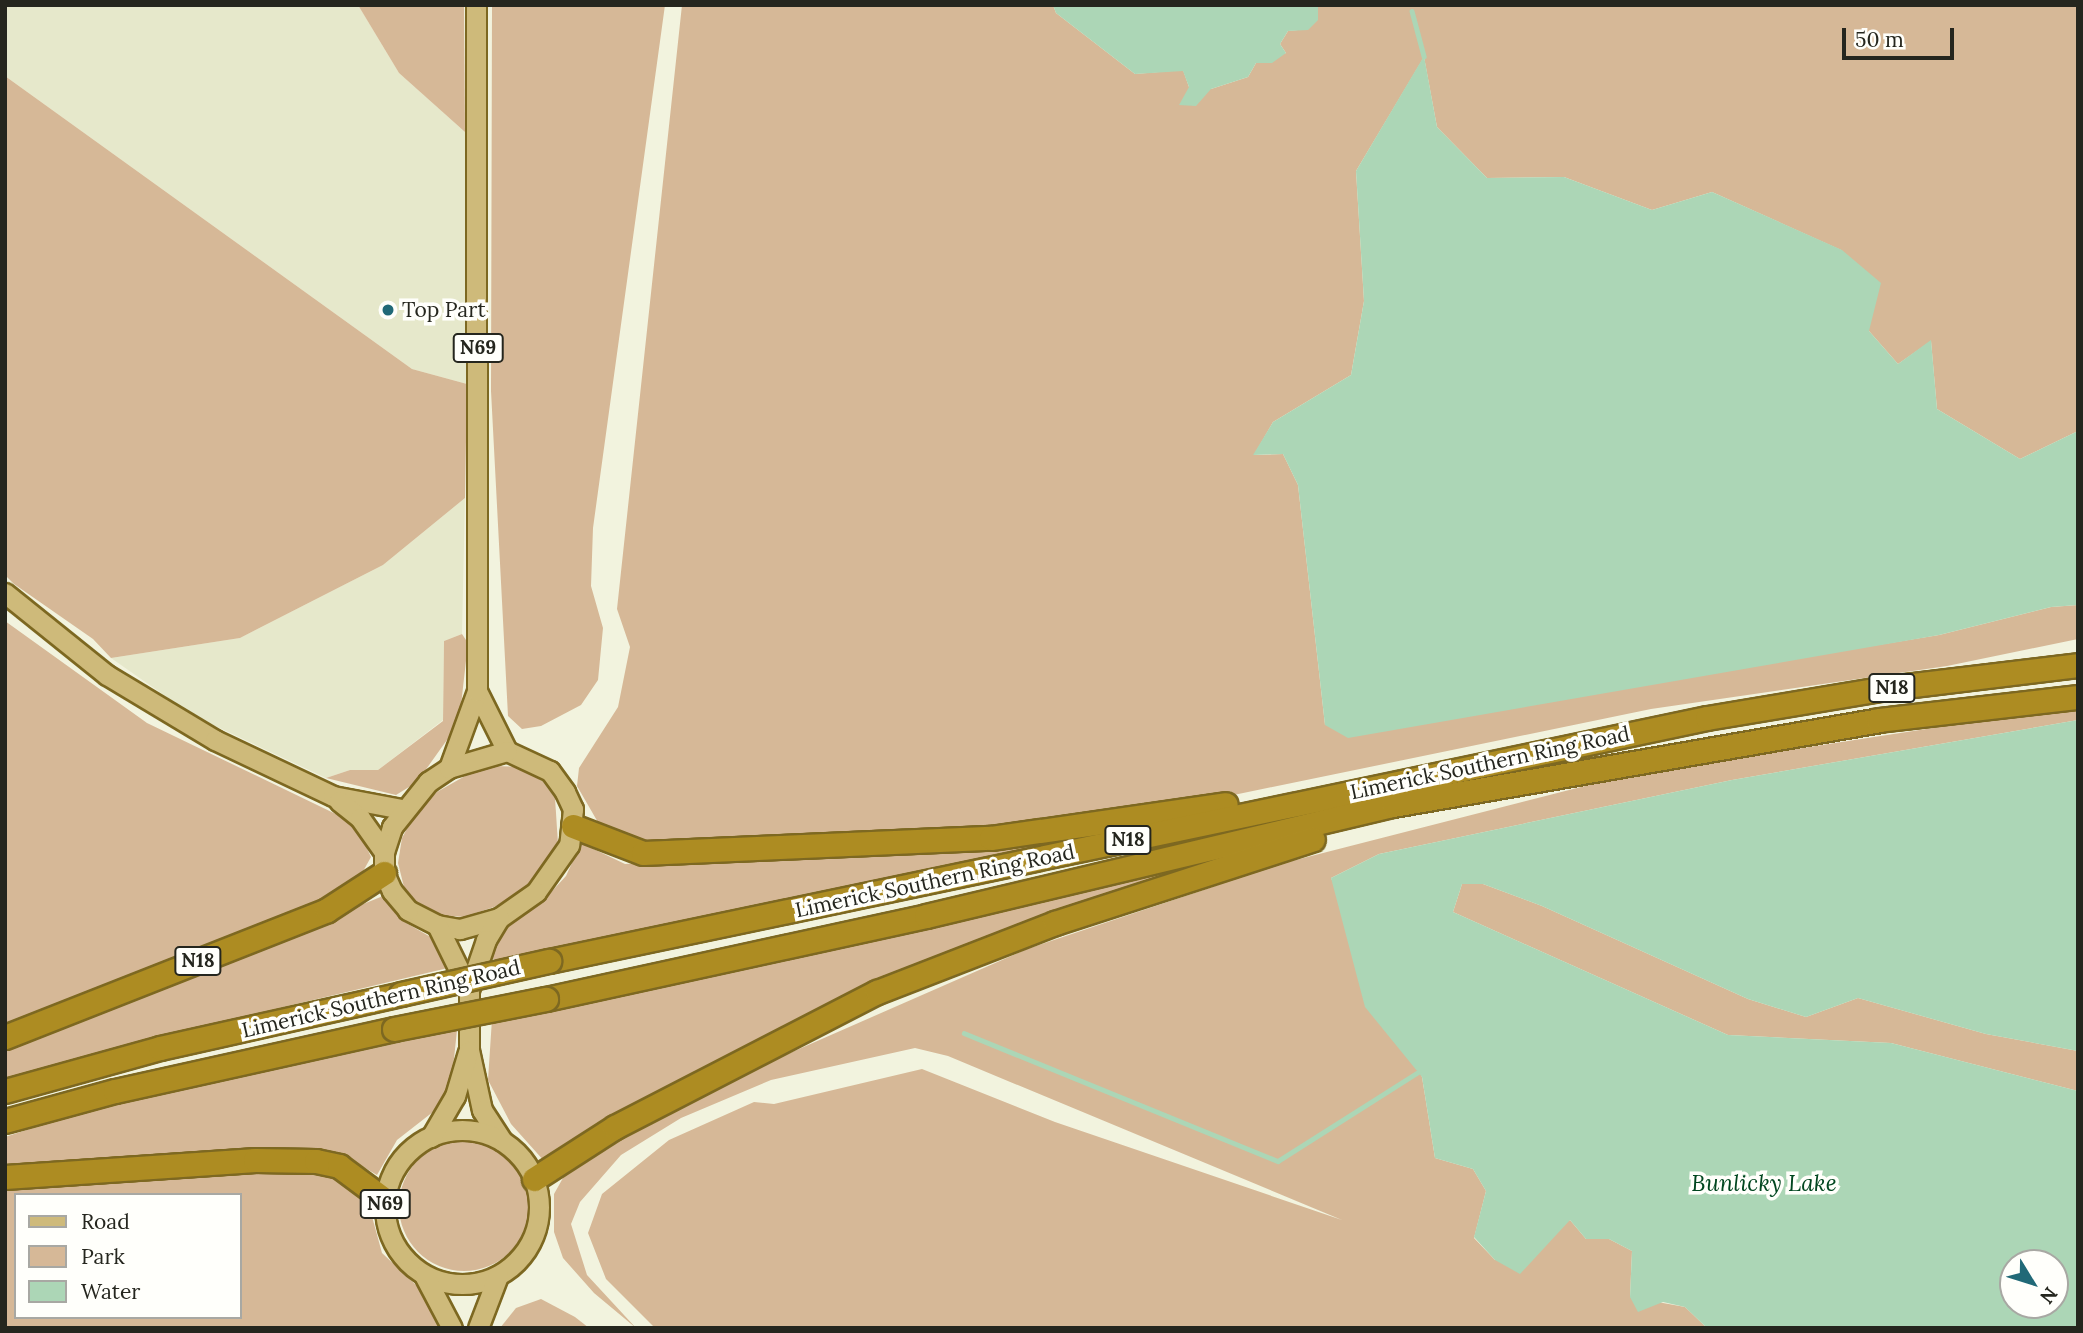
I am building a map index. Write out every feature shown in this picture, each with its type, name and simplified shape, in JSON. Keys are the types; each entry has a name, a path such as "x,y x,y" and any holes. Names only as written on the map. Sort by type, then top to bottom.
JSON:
{"highway":[{"name":"Limerick Southern Ring Road","path":"5,1091 160,1048 549,961 1707,718 1880,689 2078,665"},
{"name":"Limerick Southern Ring Road","path":"5,1121 192,1073 926,916 1393,805 1878,720 2078,697"},
{"name":"N18","path":"573,826 643,853 990,838 1237,802 1648,719 1707,718"},
{"name":"N18","path":"534,1179 615,1126 738,1060 877,992 1055,923 1394,815 1691,753"},
{"name":"N18","path":"5,1037 327,910 384,863"},
{"path":"5,1177 255,1160 316,1161 339,1166 385,1200"}],"main road":[{"name":"N69","path":"449,768 477,691 476,5"},
{"path":"5,593 107,675 149,702 215,740 333,796 360,818 384,863"},
{"name":"N69","path":"477,691 507,751 449,768 402,809 384,863 408,910 437,925 460,929 499,919 536,892 556,868 569,845 573,826"},
{"path":"507,751 550,771 573,808 573,826"},
{"path":"333,796 402,809"},
{"name":"N69","path":"499,919 486,940 469,990 469,1050 482,1110 502,1141 522,1157 534,1179"},
{"name":"N69","path":"437,925 469,990"},
{"name":"N69","path":"424,1275 393,1243 385,1200 400,1162 431,1137 455,1096 469,1050"},
{"name":"N69","path":"431,1137 467,1130 502,1141"},
{"path":"424,1275 461,1284 498,1276 523,1255 533,1239 539,1200 534,1179"},
{"path":"424,1275 452,1328"},
{"path":"478,1328 498,1276"}],"shaded area":[{"path":"5,5 358,5 399,73 465,132 467,384 412,369 5,76"},
{"path":"465,498 462,634 444,641 443,720 378,770 350,770 326,778 194,716 111,658 240,638 383,565"}],"green space":[{"path":"358,5 464,5 465,132 399,73"},
{"path":"492,5 665,5 593,528 591,586 603,628 598,680 581,705 541,726 522,729 508,716 491,391"},
{"path":"682,5 1053,5 1056,13 1135,74 1183,70 1189,87 1211,89 1248,77 1256,63 1286,53 1280,44 1288,31 1308,29 1318,5 2078,5 2078,431 2020,459 1937,409 1931,341 1898,364 1869,331 1841,250 1712,192 1652,210 1564,177 1487,178 1437,127 1424,57 1356,171 1364,301 1351,375 1273,422 1254,455 1283,454 1298,485 1325,725 1700,674 1939,635 2051,607 2078,605 2078,639 1947,666 1651,709 1224,797 1046,822 641,846 603,831 577,786 579,768 618,707 630,647 617,609"},
{"path":"5,76 412,369 467,384 465,498 383,565 240,638 111,658 93,639 14,584 5,575"},
{"path":"5,621 147,723 344,818 363,840 371,857 361,875 339,891 5,1031"},
{"path":"462,634 468,643 459,723 417,782 396,795 326,778 350,770 378,770 443,721 444,641"},
{"path":"2078,711 2078,720 1732,780 1379,854 1331,878 1422,1077 1435,1158 1473,1169 1486,1191 1474,1238 1495,1260 1570,1220 1586,1239 1609,1239 1632,1251 1630,1297 1685,1307 1707,1328 655,1328 606,1279 588,1233 602,1194 669,1140 754,1102 774,1104 922,1069 1055,1122 1342,1220 948,1056 915,1048 771,1080 681,1118 621,1155 580,1202 571,1224 587,1275 636,1328 594,1293 563,1258 554,1232 554,1194 568,1169 685,1099 1027,949 1284,863 1632,774 2011,716"},
{"path":"495,766 523,767 543,782 555,798 558,844 544,869 522,891 494,907 464,917 438,915 417,904 404,887 398,863 402,838 415,814 437,792 465,776"},
{"path":"1083,836 491,959 506,928 541,903 566,876 581,843 625,864 999,845"},
{"path":"1213,861 660,1092 564,1145 545,1162 511,1124 488,1080 492,1019 516,1019"},
{"path":"1462,884 1483,884 1542,906 1748,999 1806,1017 1858,998 1986,1034 2078,1051 2078,1091 1891,1043 1728,1035 1453,912"},
{"path":"383,896 401,920 434,939 448,968 127,1044 5,1081 5,1050"},
{"path":"457,1030 452,1078 438,1108 397,1140 377,1175 338,1152 259,1148 5,1165 5,1137 88,1110"},
{"path":"464,1141 489,1146 510,1160 524,1181 529,1206 524,1231 510,1252 489,1266 464,1271 439,1266 418,1252 404,1231 399,1206 404,1181 418,1160 439,1146"},
{"path":"301,1169 339,1174 368,1202 382,1253 417,1286 439,1316 441,1328 5,1328 5,1188 49,1181"},
{"path":"541,1299 575,1317 589,1328 500,1328 516,1308"}],"water":[{"path":"1053,5 1318,5 1318,20 1308,30 1288,31 1280,44 1286,53 1272,63 1256,63 1248,77 1211,89 1196,106 1179,105 1189,87 1183,71 1135,74 1056,13"},
{"path":"1424,56 1437,127 1487,178 1564,177 1652,210 1712,192 1842,250 1881,283 1869,331 1898,364 1931,340 1937,409 2020,459 2078,431 2078,605 2051,607 1939,635 1348,738 1325,725 1298,485 1283,454 1253,455 1273,422 1351,375 1364,301 1356,171"},
{"name":"Bunlicky Lake","path":"2078,720 2078,1051 1986,1034 1858,998 1806,1017 1748,999 1542,906 1483,884 1462,884 1453,912 1728,1035 1891,1043 2078,1091 2078,1328 1707,1328 1685,1307 1663,1302 1638,1312 1630,1297 1632,1251 1609,1239 1586,1239 1570,1220 1520,1274 1495,1260 1474,1237 1486,1191 1473,1169 1435,1158 1422,1077 1365,1007 1331,878 1379,854 1732,780"}],"waterway":[{"path":"1412,11 1424,56"},
{"path":"964,1033 1278,1161 1418,1072"}],"place":[{"name":"Top Part","path":"388,310"}]}
